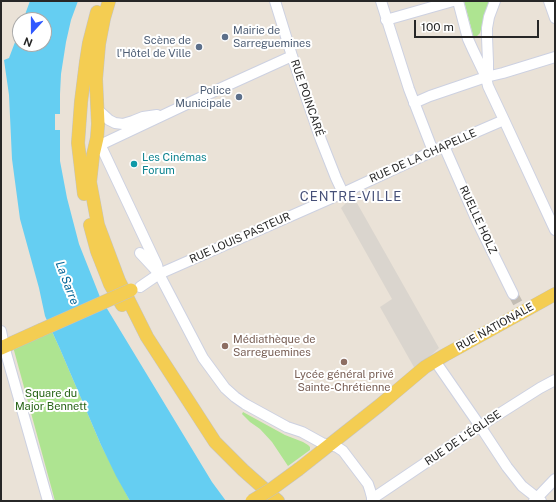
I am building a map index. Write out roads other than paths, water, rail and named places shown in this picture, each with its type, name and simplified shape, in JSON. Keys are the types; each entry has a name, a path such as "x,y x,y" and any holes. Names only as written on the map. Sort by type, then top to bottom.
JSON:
{"main road":[{"path":"101,1 94,25 82,83 78,143 90,227 110,284 142,340 195,426 223,461 266,501"},
{"path":"109,1 99,44 96,79 98,110 96,145 90,182 98,225 119,281 147,337 215,442 243,470 278,501"},
{"path":"3,347 135,288"},
{"name":"RUE NATIONALE","path":"329,445 435,360 521,309 555,294"},
{"path":"252,501 273,488 329,445"}],"street":[{"name":"RUE POINCARÉ","path":"275,1 292,56 332,168 343,193"},
{"path":"381,1 414,103 433,151"},
{"path":"386,20 453,1"},
{"path":"458,1 468,39 486,77 488,86 555,230"},
{"path":"486,77 488,70 487,28 489,17 495,1"},
{"path":"549,1 555,18"},
{"path":"96,145 292,56"},
{"path":"414,103 486,77 503,74 555,57"},
{"path":"98,110 109,120 123,124 143,117 165,114"},
{"path":"96,145 154,116"},
{"name":"RUE DE LA CHAPELLE","path":"343,193 504,120"},
{"path":"96,145 157,265 159,274"},
{"name":"RUELLE HOLZ","path":"444,146 477,221 513,294"},
{"name":"RUE LOUIS PASTEUR","path":"135,288 159,274 343,193"},
{"path":"140,253 159,274 203,358 220,383 230,393 245,404 286,427 302,432 322,443 340,449 346,454 368,484 372,500"},
{"path":"1,331 3,347 48,501"},
{"path":"435,360 507,467 522,486 538,500 555,479"},
{"name":"RUE DE L'ÉGLISE","path":"372,500 480,426 555,380"}],"water":[{"name":"La Sarre","path":"30,1 78,1 71,20 61,74 60,161 67,198 79,244 100,297 212,482 226,501 130,501 101,445 45,316 20,219 12,159 9,95 4,60 9,58 12,50 12,52 52,52 52,12 26,12"}],"tunnel":[{"path":"513,294 520,307"}],"place":[{"name":"Mairie de Sarreguemines","path":"225,37"},
{"name":"Scène de l'Hôtel de Ville","path":"199,47"},
{"name":"Police Municipale","path":"239,97"},
{"name":"Les Cinémas Forum","path":"134,164"},
{"name":"Médiathèque de Sarreguemines","path":"225,346"},
{"name":"Lycée général privé Sainte-Chrétienne","path":"344,362"}],"district":[{"name":"CENTRE-VILLE","path":"351,197"}],"park label":[{"name":"Square du Major Bennett","path":"51,400"}]}
